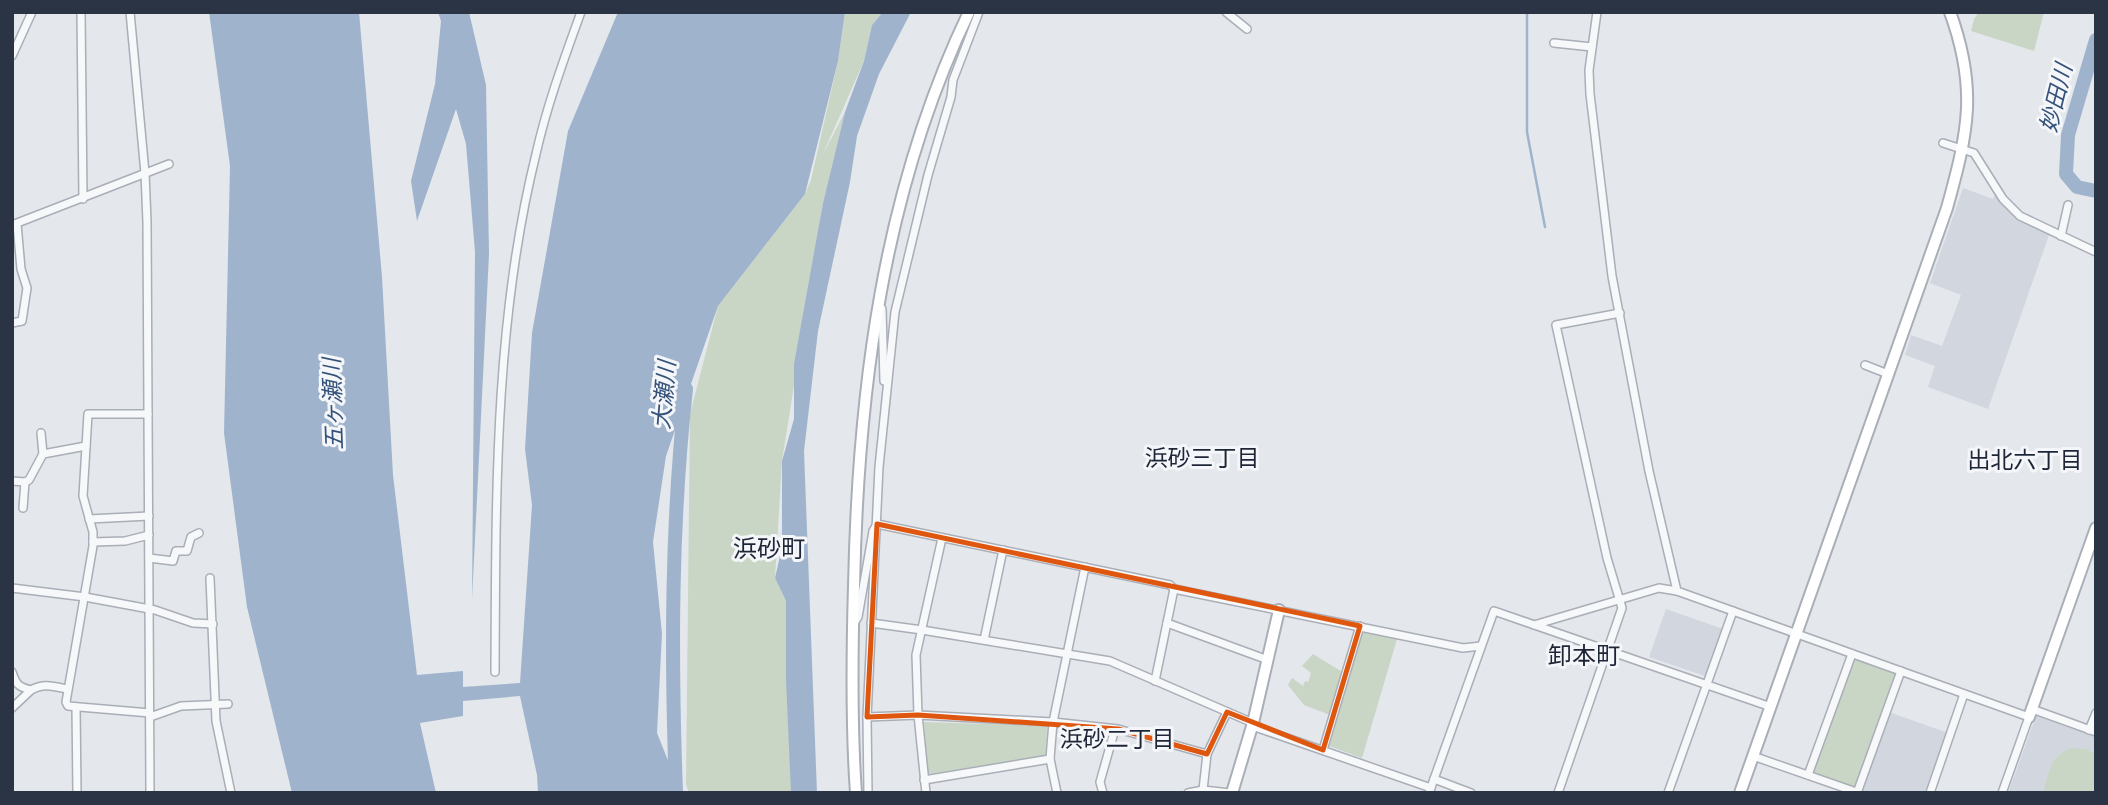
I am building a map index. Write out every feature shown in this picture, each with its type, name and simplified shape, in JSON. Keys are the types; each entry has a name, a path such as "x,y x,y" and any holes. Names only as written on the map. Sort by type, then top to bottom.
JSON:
{"street":[{"path":"12,56 32,12"},
{"path":"81,12 83,199"},
{"path":"130,12 145,173 150,793"},
{"path":"495,672 497,467 502,381 513,289 535,156 557,78 581,12"},
{"path":"856,793 852,691 855,515 862,422 879,300 902,195 925,118 943,69 969,12"},
{"path":"868,793 867,717 879,467 895,312 928,175 951,97 953,80 979,12"},
{"path":"1226,12 1247,29"},
{"path":"1597,12 1589,69 1590,94 1610,264 1649,471 1677,591"},
{"path":"1740,793 1947,208 1963,150 1968,111 1966,65 1950,12"},
{"path":"1554,43 1592,47"},
{"path":"1943,143 1974,153 2012,210 2096,252"},
{"path":"12,323 22,321 27,288 20,269 15,224 169,164"},
{"path":"2061,236 2068,205"},
{"path":"879,300 882,306 883,381 886,388"},
{"path":"1558,793 1622,608 1607,558 1556,325 1620,313"},
{"path":"1865,365 1888,374"},
{"path":"148,414 88,414 83,496 93,542 66,702 68,706 150,715 181,706 228,704"},
{"path":"12,481 29,480 43,454 41,433"},
{"path":"43,454 86,446"},
{"path":"23,508 25,482"},
{"path":"89,519 149,516"},
{"path":"853,625 858,617 873,531 877,524"},
{"path":"877,524 1085,566 1170,585 1174,589 1463,648 1481,646"},
{"path":"2002,793 2096,528"},
{"path":"149,558 173,561 176,551 187,551 191,537 198,533"},
{"path":"93,542 125,541 149,535"},
{"path":"926,793 918,715 916,655 943,538"},
{"path":"984,640 1003,550"},
{"path":"1057,793 1050,759 1053,722 1085,566"},
{"path":"211,578 215,706 231,793"},
{"path":"12,588 85,597 149,609 193,623 213,624"},
{"path":"1534,625 1659,588 1677,591 1964,694 2093,731 2096,713"},
{"path":"1155,681 1174,589"},
{"path":"1188,793 1203,790 1231,793 1253,723 1279,610"},
{"path":"1431,787 1494,611 1771,707"},
{"path":"1668,793 1733,611"},
{"path":"871,623 1110,661 1253,723 1258,728 1431,787 1471,793"},
{"path":"1167,624 1268,660"},
{"path":"1324,750 1360,626"},
{"path":"1808,775 1852,653"},
{"path":"1753,756 1858,793 1901,671"},
{"path":"12,672 15,683 20,688 31,690"},
{"path":"12,708 39,685 67,688"},
{"path":"1930,793 1964,694"},
{"path":"76,707 77,793"},
{"path":"1203,790 1207,754 1227,712"},
{"path":"867,717 918,715 1053,722 1115,729 1207,754"},
{"path":"1103,793 1100,782 1115,729"},
{"path":"924,780 1050,759"}],"highlighted area":[{"path":"877,524 1360,626 1323,750 1227,712 1207,754 1118,729 918,715 867,717"}],"shaded area":[{"path":"1963,188 1993,199 1995,194 2016,218 2049,235 1988,409 1928,387 1935,366 1905,355 1911,335 1942,346 1961,295 1930,283"},
{"path":"1666,609 1723,629 1705,676 1649,657"},
{"path":"1889,712 1948,733 1927,793 1862,791"},
{"path":"2036,716 2096,736 2096,793 2008,793"}],"green space":[{"path":"845,12 883,12 872,25 864,61 822,156 845,112 823,203 782,461 775,578 786,601 797,793 689,793 686,784 690,414 718,306 805,194 811,180 838,61"},
{"path":"1979,12 2044,12 2034,51 1971,31"},
{"path":"1363,632 1397,639 1362,758 1329,746"},
{"path":"1313,654 1344,673 1330,715 1304,705 1288,685 1292,678 1303,686 1305,681 1308,682 1311,673 1302,666"},
{"path":"1853,657 1897,674 1855,789 1810,773"},
{"path":"924,722 1047,726 1046,756 928,774"},
{"path":"2072,748 2086,749 2096,755 2096,793 2043,793 2055,760"}],"water":[{"name":"五ヶ瀬川","path":"209,12 359,12 382,277 393,475 417,675 463,671 463,687 520,683 532,505 525,449 532,333 568,131 618,12 845,12 838,61 805,194 718,306 666,456 653,542 662,634 657,733 681,793 538,793 537,775 520,696 463,701 463,716 420,723 436,793 292,793 247,607 224,433 230,166"},
{"path":"438,12 469,12 486,85 489,254 472,600 475,252 466,144 456,109 417,221 411,181 435,84 441,21"},
{"path":"883,12 911,12 879,74 857,136 850,182 818,331 804,451 817,793 791,793 786,601 775,578 782,547 782,461 794,419 794,364 823,203 845,112 864,61 872,25"}],"waterway":[{"path":"1527,12 1527,132 1545,227"},
{"name":"妙田川","path":"2096,40 2068,135 2066,174 2077,187 2096,191"},
{"name":"大瀬川","path":"676,793 673,691 675,540 686,389"}],"district":[{"name":"浜砂三丁目","path":"1202,458"},
{"name":"出北六丁目","path":"2025,460"},
{"name":"浜砂町","path":"769,548"},
{"name":"卸本町","path":"1584,655"},
{"name":"浜砂二丁目","path":"1117,739"}]}
